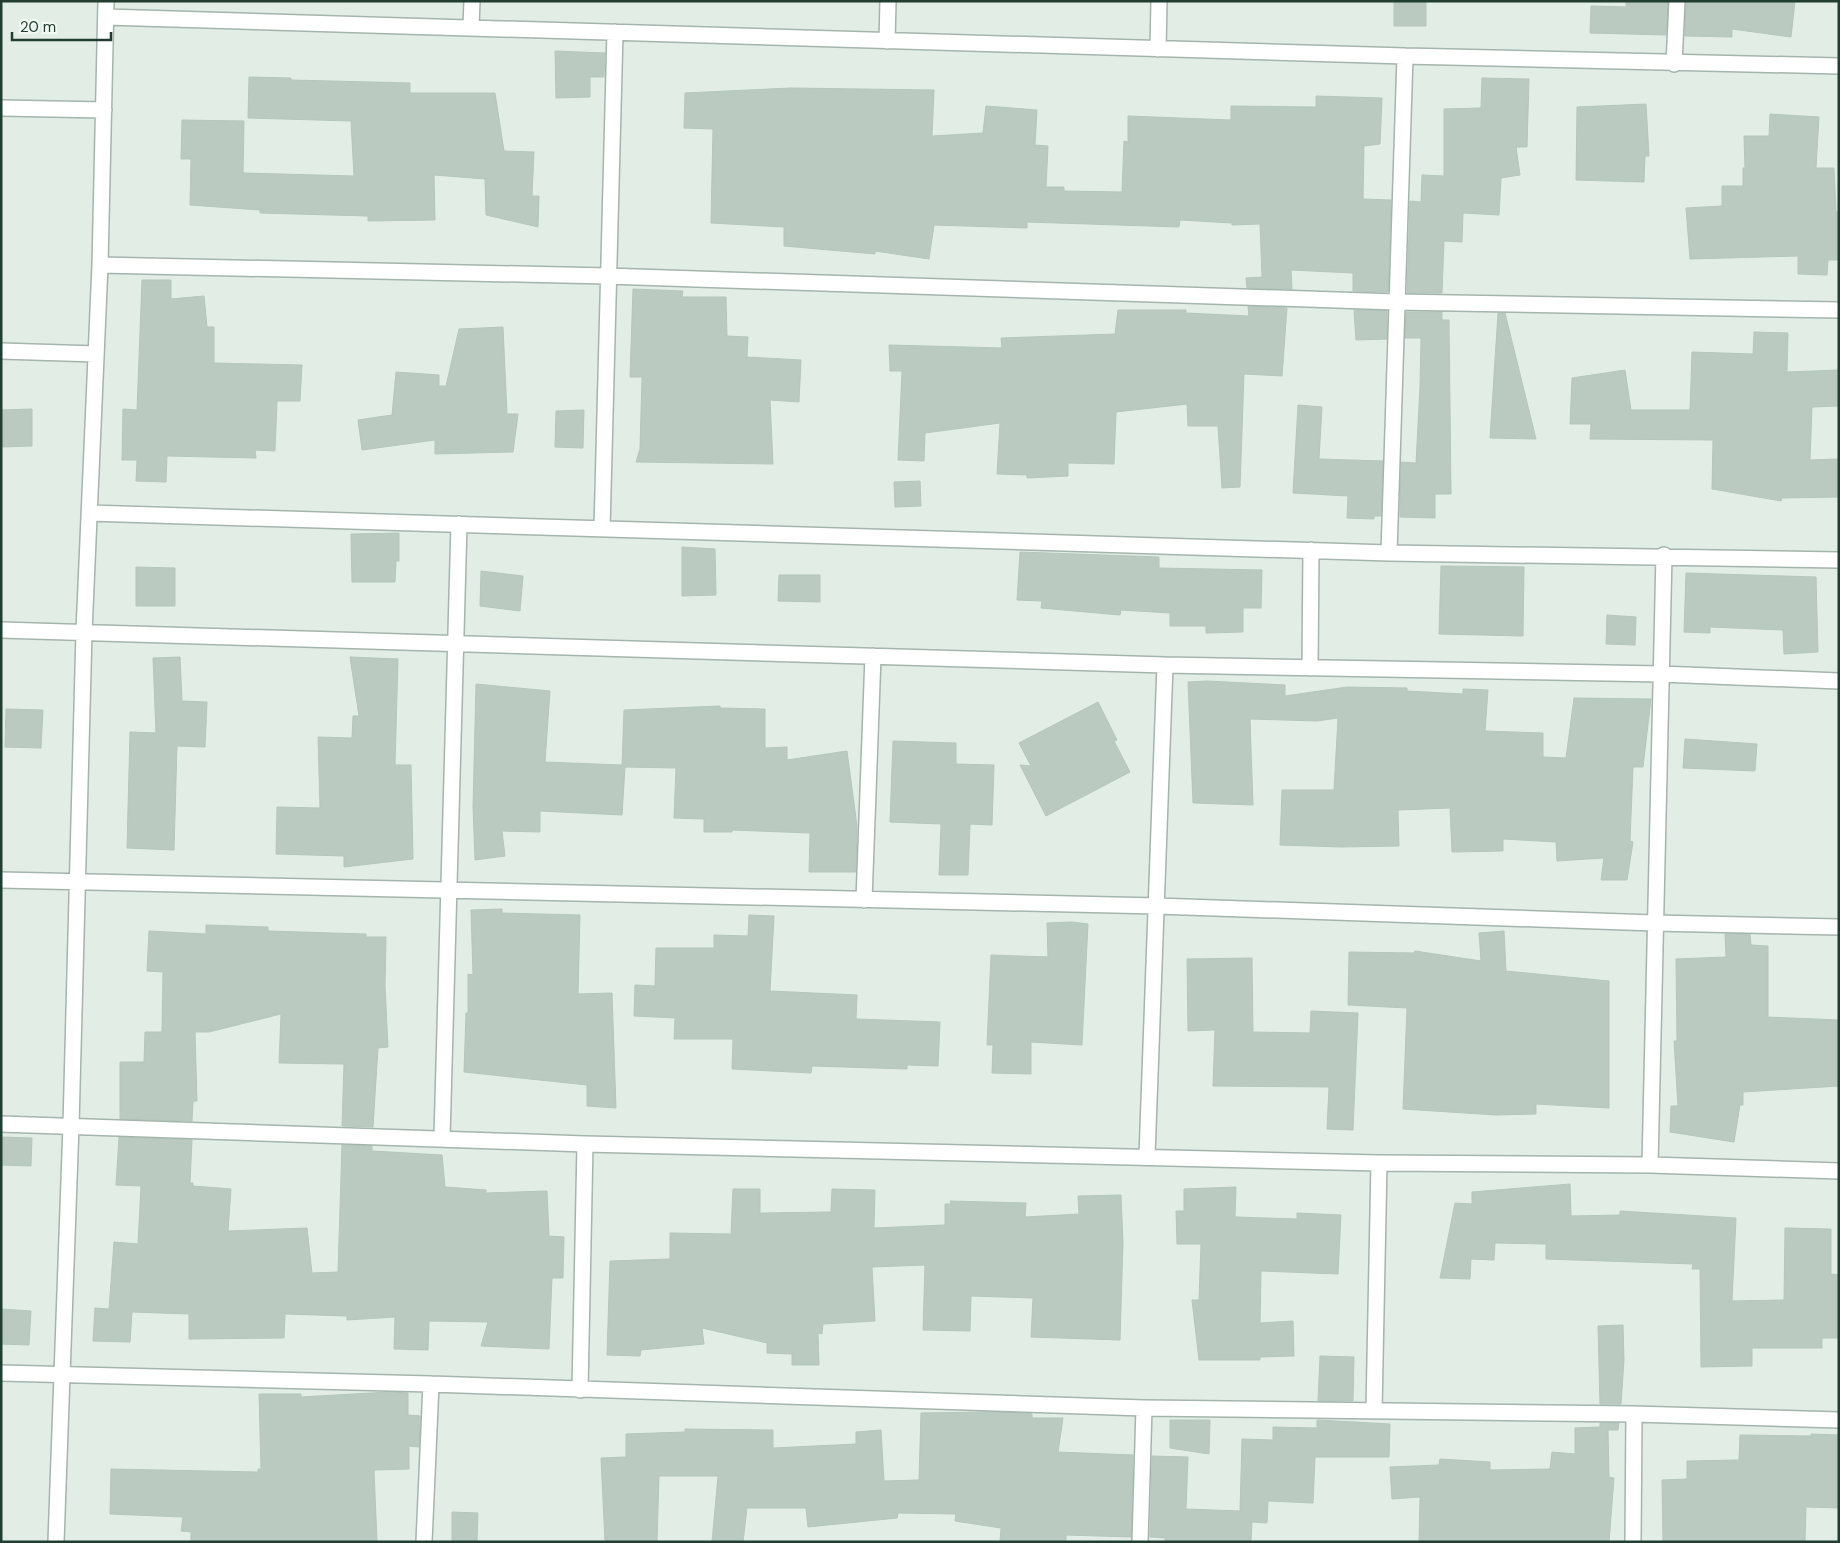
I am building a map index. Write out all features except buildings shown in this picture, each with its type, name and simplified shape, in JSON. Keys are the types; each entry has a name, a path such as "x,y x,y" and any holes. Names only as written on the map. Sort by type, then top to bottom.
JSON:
{"street":[{"path":"56,1542 71,1125 84,632 100,264 106,1"},
{"path":"471,26 472,1"},
{"path":"887,41 888,1"},
{"path":"1158,49 1159,1"},
{"path":"1674,64 1677,1"},
{"path":"106,17 471,26 887,41 1674,64 1839,66"},
{"path":"602,529 607,276 615,32"},
{"path":"1389,553 1405,56"},
{"path":"1,108 104,110"},
{"path":"100,264 607,276 1396,302 1839,310"},
{"path":"1,351 96,354"},
{"path":"89,513 1389,553 1839,560"},
{"path":"442,1137 459,524"},
{"path":"1310,668 1311,550"},
{"path":"1650,1165 1654,923 1664,556"},
{"path":"1,630 1164,665 1661,674 1839,681"},
{"path":"864,900 873,656"},
{"path":"1147,1156 1164,665"},
{"path":"1,880 1157,906 1654,923 1839,927"},
{"path":"1,1124 442,1137 586,1144 1379,1163 1650,1165 1839,1171"},
{"path":"580,1390 586,1144"},
{"path":"1374,1410 1379,1163"},
{"path":"1,1373 431,1384 1144,1408 1634,1414 1839,1420"},
{"path":"424,1542 431,1384"},
{"path":"1140,1542 1144,1408"},
{"path":"1633,1542 1634,1414"}]}
